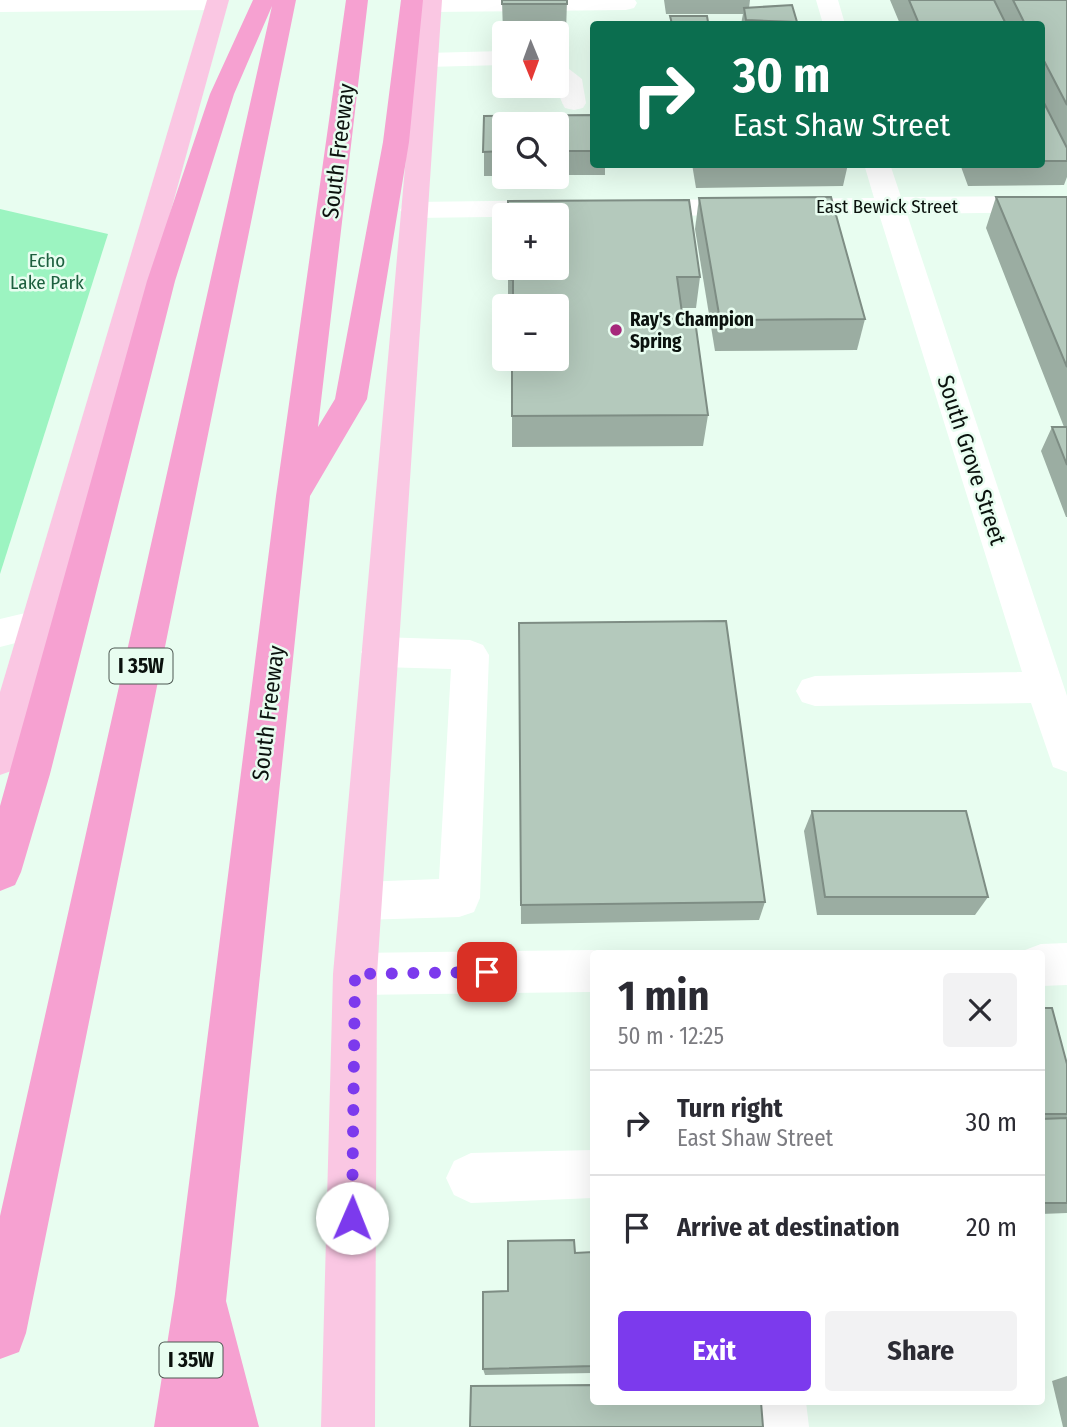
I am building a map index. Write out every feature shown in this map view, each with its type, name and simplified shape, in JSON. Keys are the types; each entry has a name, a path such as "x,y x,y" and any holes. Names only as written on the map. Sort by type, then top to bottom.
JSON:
{"highway":[{"path":"0,872 30,774 161,281 222,94 264,0"},
{"name":"I 35W","path":"0,1333 285,0"},
{"name":"South Freeway","path":"181,1427 201,1294 293,496 357,0"},
{"path":"293,496 351,399 396,142 425,2"},
{"path":"201,1294 232,1427"}],"main road":[{"path":"0,758 218,2"},
{"path":"348,1427 355,974 426,60 425,2"}],"street":[{"path":"827,0 833,21"},
{"path":"0,5 218,2"},
{"path":"425,2 626,3"},
{"path":"426,60 492,58"},
{"path":"569,78 574,103"},
{"name":"South Grove Street","path":"878,168 1067,755"},
{"name":"East Bewick Street","path":"610,208 1067,204"},
{"path":"414,210 582,208"},
{"path":"0,633 38,624"},
{"path":"361,901 458,898 470,655 380,652"},
{"path":"815,691 1045,687"},
{"path":"1045,965 1067,964"},
{"path":"355,974 590,971"},
{"path":"471,1178 590,1174"},
{"path":"779,1405 782,1427"}],"green space":[{"name":"Echo Lake Park","path":"0,209 108,234 0,574"}],"building":[{"path":"502,0 567,0 567,4 502,4"},
{"path":"909,0 994,0 1004,21 918,21"},
{"path":"1013,0 1067,0 1067,105 1045,63 1045,21 1024,21"},
{"path":"792,5 797,21 746,20 744,8"},
{"path":"670,16 707,16 708,21 671,21"},
{"path":"1045,105 1067,148 1067,161 1045,161"},
{"path":"569,115 590,115 590,151 569,151"},
{"path":"484,116 492,116 492,152 483,152"},
{"path":"831,197 865,319 720,320 699,198"},
{"path":"996,197 1067,197 1067,367"},
{"name":"Ray's Champion Spring","path":"689,200 700,277 677,277 683,320 695,320 708,415 512,416 512,371 569,371 569,294 513,294 513,280 569,280 569,203 508,201"},
{"path":"1052,427 1067,427 1067,465"},
{"path":"726,621 765,902 521,905 519,623"},
{"path":"812,811 966,811 988,897 825,897"},
{"path":"1045,1008 1052,1008 1067,1064 1067,1114 1045,1114"},
{"path":"1067,1118 1067,1203 1045,1203 1045,1119"},
{"path":"574,1240 575,1253 590,1252 590,1366 483,1369 483,1292 508,1291 508,1241"},
{"path":"590,1385 590,1405 761,1405 763,1427 470,1427 471,1386"}],"place":[{"name":"Ray's Champion Spring","path":"616,330"}],"route":[{"path":"352,1218 355,974 487,972"}]}
